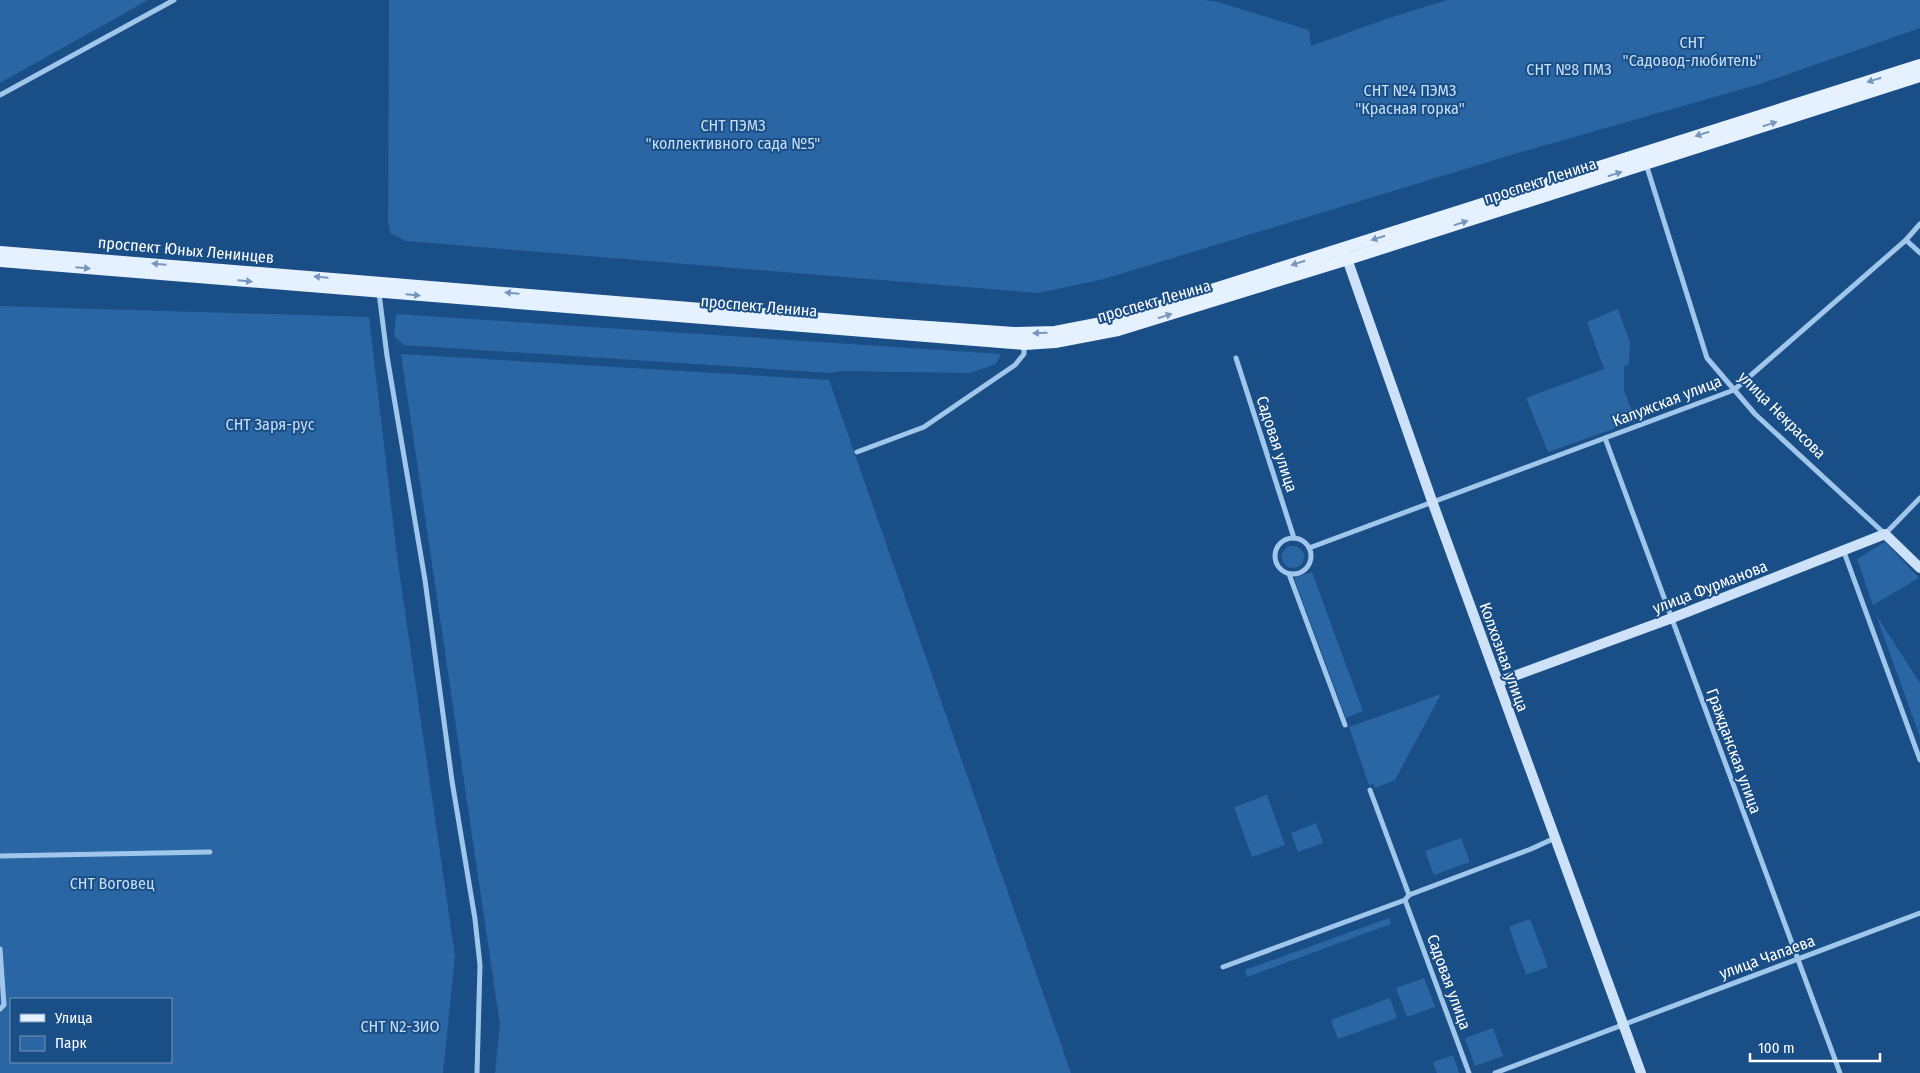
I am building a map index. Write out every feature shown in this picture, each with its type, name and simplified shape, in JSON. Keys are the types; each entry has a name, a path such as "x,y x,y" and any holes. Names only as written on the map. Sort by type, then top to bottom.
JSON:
{"main road":[{"name":"проспект Ленина","path":"367,286 379,292 1024,344 1055,342 1118,330 1717,129 1920,66"},
{"name":"проспект Ленина","path":"367,286 1014,333 1055,332 1117,320 1346,254 1646,164 1920,76"},
{"name":"проспект Юных Ленинцев","path":"0,252 367,286"},
{"name":"проспект Юных Ленинцев","path":"0,261 367,286"}],"street":[{"path":"0,95 174,0"},
{"name":"улица Некрасова","path":"1646,164 1707,358 1755,414 1920,568"},
{"name":"Калужская улица","path":"1309,548 1734,390 1906,240 1920,224"},
{"path":"1906,240 1920,253"},
{"name":"Колхозная улица","path":"1346,254 1432,501 1641,1073"},
{"path":"379,292 387,356 425,580 452,781 475,919 480,965 477,1073"},
{"path":"857,452 924,427 1015,365 1024,354 1024,344"},
{"name":"Садовая улица","path":"1236,358 1294,538"},
{"name":"Гражданская улица","path":"1605,438 1840,1073"},
{"name":"улица Фурманова","path":"1498,682 1844,552 1885,534 1920,498"},
{"path":"1294,538 1300,540 1309,548 1311,559 1309,565 1301,573 1289,574 1284,572 1276,562 1276,551 1283,542 1294,538"},
{"path":"1844,552 1920,760"},
{"path":"1289,574 1345,725"},
{"name":"Садовая улица","path":"1370,790 1469,1073"},
{"path":"1223,967 1407,898 1555,838"},
{"path":"0,856 210,852"},
{"name":"улица Чапаева","path":"1495,1073 1920,913"},
{"path":"0,949 4,1005 0,1009"}],"green space":[{"path":"0,0 148,0 0,83"},
{"path":"389,0 1204,0 1218,2 1309,30 1311,46 1386,19 1447,0 1920,0 1920,28 1760,84 1521,152 1104,279 1038,293 406,241 390,233 388,221"},
{"path":"0,306 369,317 397,556 455,956 443,1073 0,1073"},
{"path":"1618,309 1630,342 1629,364 1624,367 1624,391 1636,421 1548,452 1526,398 1604,369 1587,322"},
{"path":"396,314 1001,354 996,364 970,373 843,371 831,373 404,345 394,336"},
{"path":"401,354 829,380 1071,1073 495,1073 500,1025"},
{"path":"1885,542 1919,578 1873,605 1857,559"},
{"path":"1293,546 1301,549 1304,557 1301,565 1293,568 1285,565 1282,557 1285,549"},
{"path":"1312,572 1363,711 1346,718 1294,578"},
{"path":"1876,615 1920,683 1920,737"},
{"path":"1441,694 1395,780 1375,788 1373,784 1369,785 1349,727"},
{"path":"1267,795 1285,845 1252,857 1234,807"},
{"path":"1316,823 1323,843 1298,852 1291,833"},
{"path":"1461,838 1470,862 1434,875 1425,851"},
{"path":"1389,918 1391,924 1247,977 1245,970"},
{"path":"1530,919 1548,967 1526,975 1509,927"},
{"path":"1424,978 1435,1007 1407,1017 1396,988"},
{"path":"1390,998 1397,1018 1338,1039 1331,1020"},
{"path":"1493,1028 1503,1056 1475,1066 1465,1038"},
{"path":"1453,1055 1459,1073 1437,1073 1433,1062"}],"park label":[{"name":"СНТ \"Садовод-любитель\"","path":"1692,51"},
{"name":"СНТ №8 ПМЗ","path":"1569,69"},
{"name":"СНТ №4 ПЭМЗ \"Красная горка\"","path":"1410,99"},
{"name":"СНТ ПЭМЗ \"коллективного сада №5\"","path":"733,134"},
{"name":"СНТ Заря-рус","path":"270,424"},
{"name":"СНТ Воговец","path":"112,883"},
{"name":"СНТ N2-ЗИО","path":"400,1026"}]}
